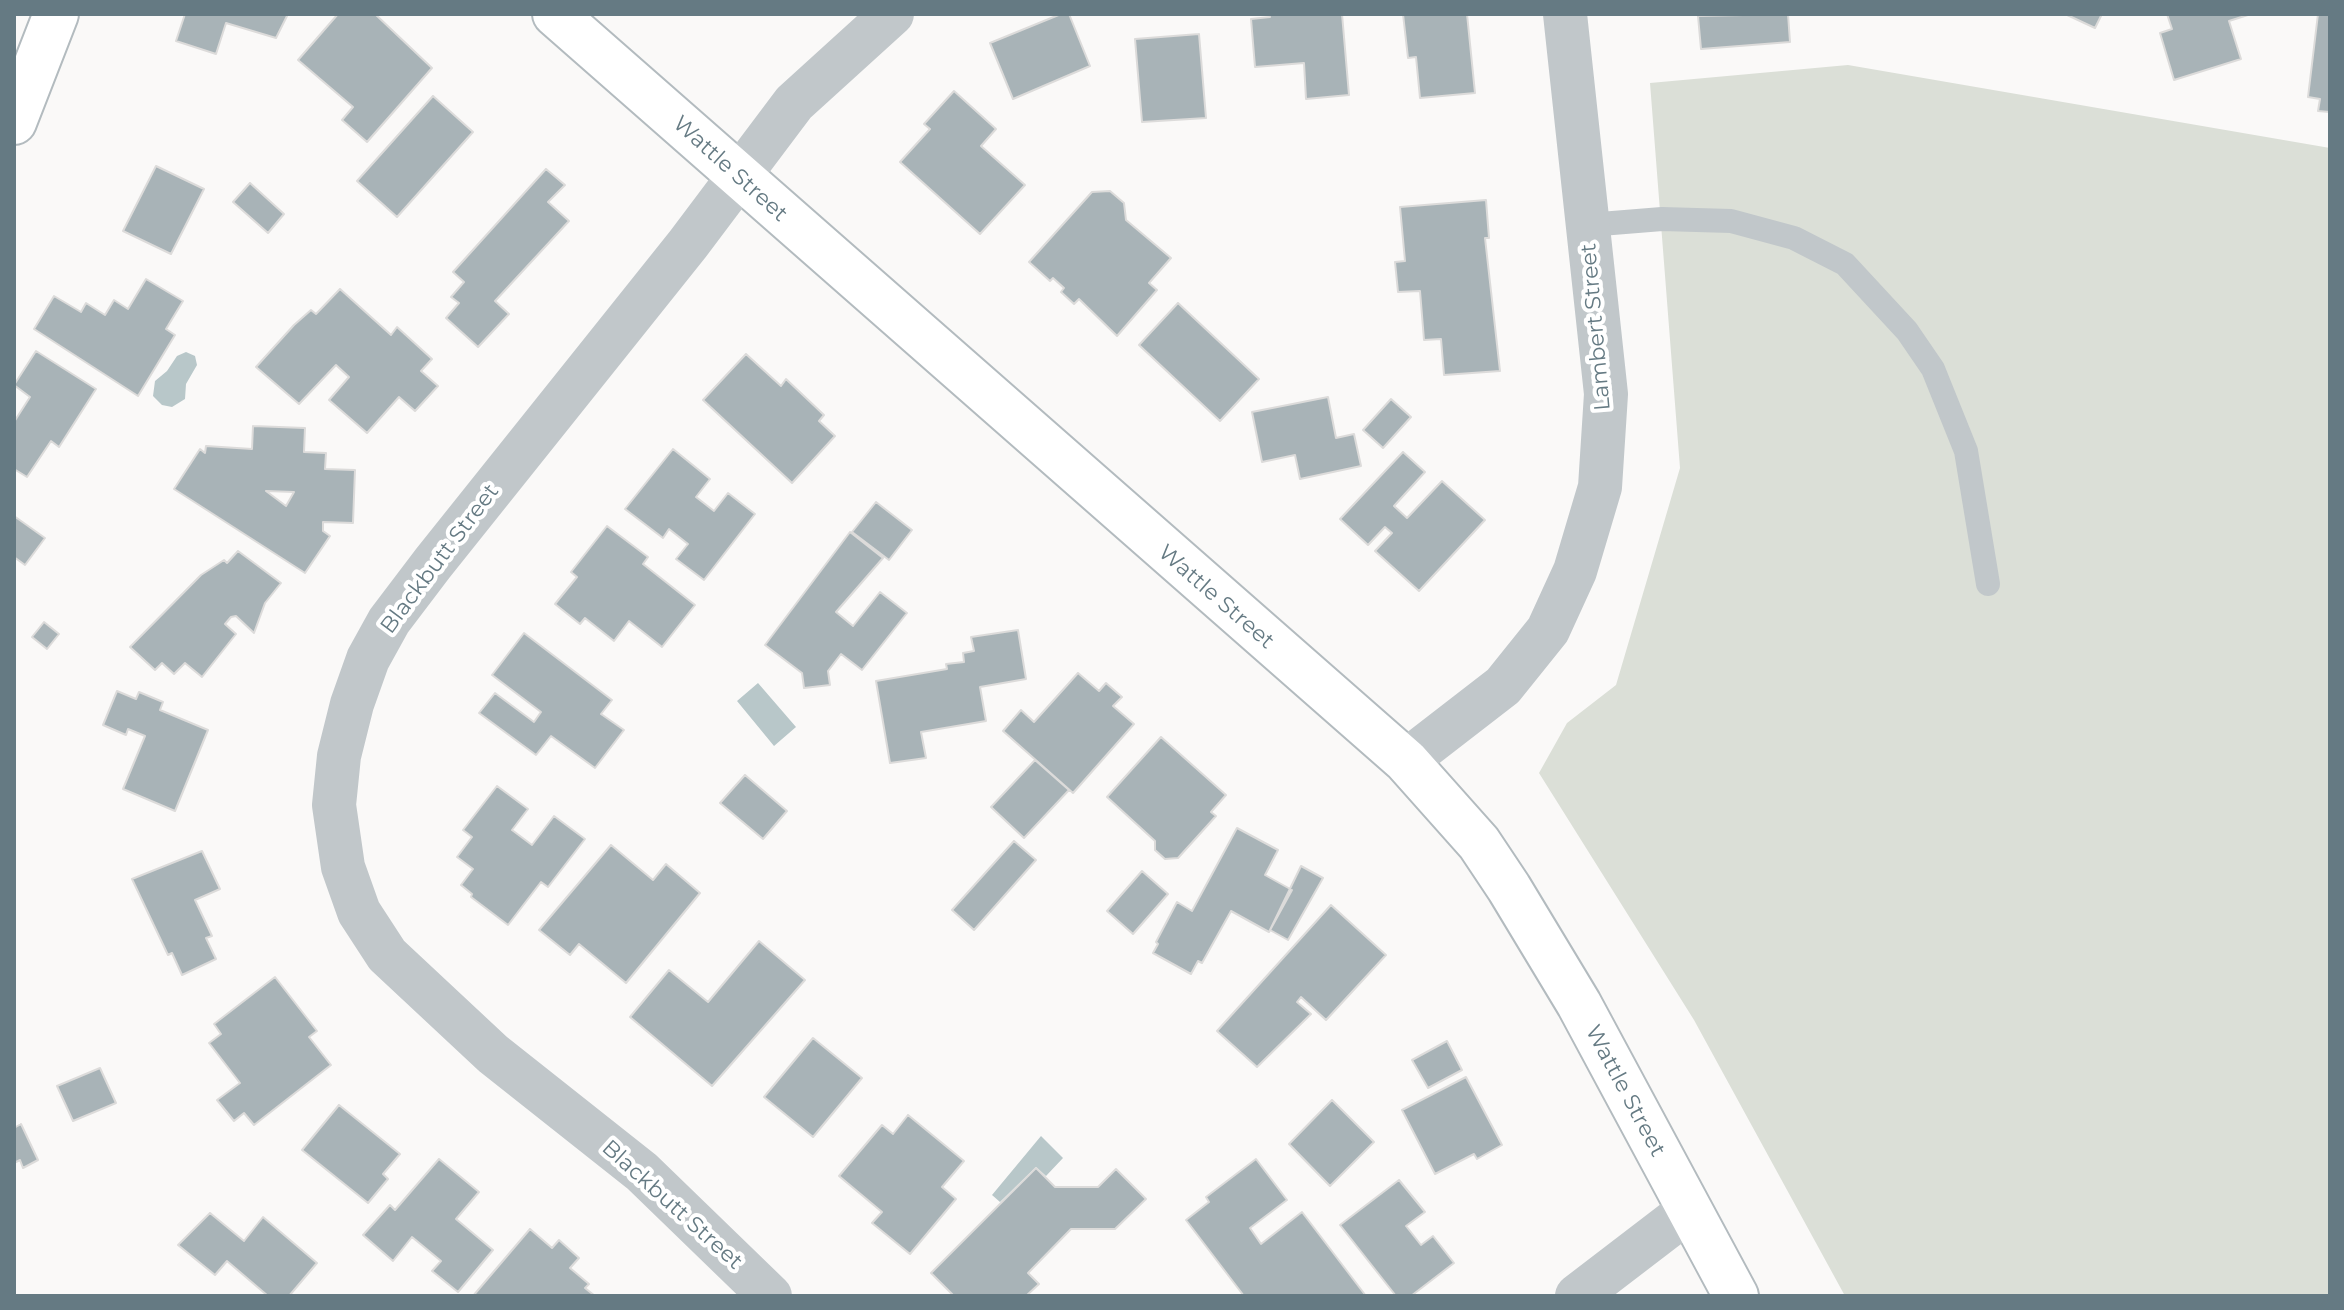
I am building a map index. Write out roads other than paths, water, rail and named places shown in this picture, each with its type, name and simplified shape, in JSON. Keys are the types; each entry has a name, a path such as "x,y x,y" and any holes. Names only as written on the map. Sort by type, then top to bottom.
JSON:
{"street":[{"path":"14,122 56,14"},
{"name":"Wattle Street","path":"555,14 1406,761 1479,843 1509,888 1579,1004 1736,1296"},
{"name":"Blackbutt Street","path":"770,1296 642,1172 493,1054 387,955 359,912 343,867 334,805 339,756 352,704 368,659 389,621 794,103 892,14"},
{"name":"Lambert Street","path":"1406,761 1503,686 1548,630 1575,571 1600,487 1606,394 1565,14"},
{"path":"1577,1296 1688,1211"}],"lane":[{"path":"1588,225 1662,219 1731,221 1794,238 1845,264 1907,331 1933,369 1966,451 1988,584"}]}
